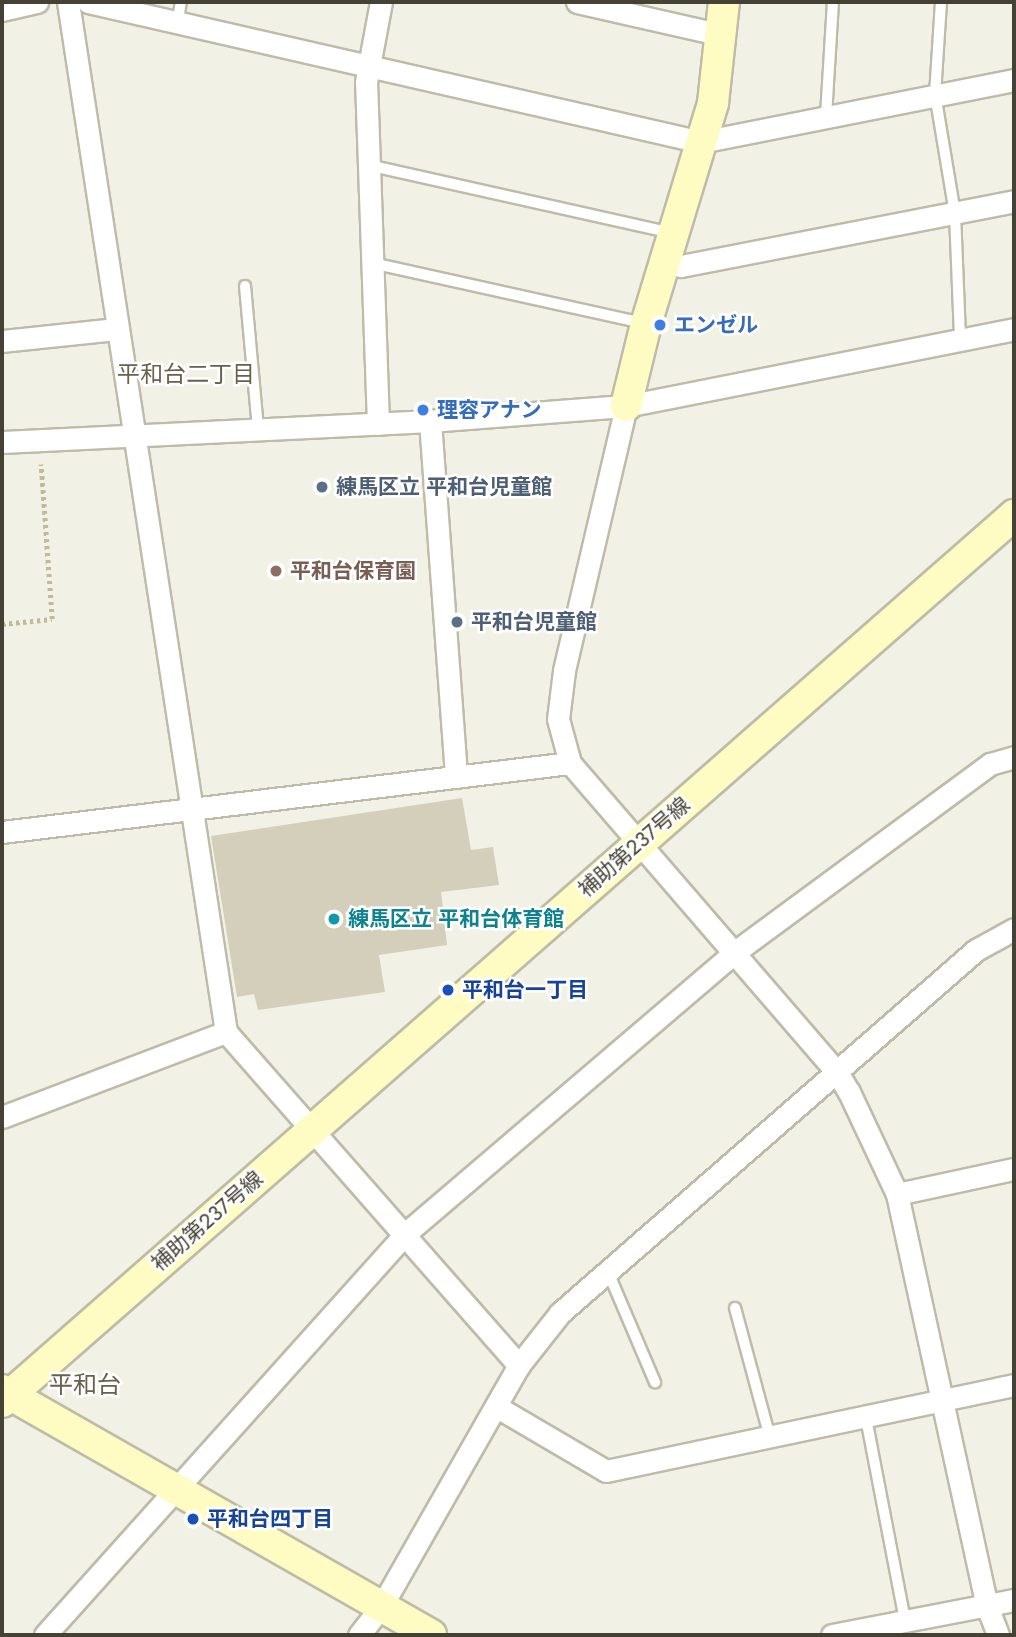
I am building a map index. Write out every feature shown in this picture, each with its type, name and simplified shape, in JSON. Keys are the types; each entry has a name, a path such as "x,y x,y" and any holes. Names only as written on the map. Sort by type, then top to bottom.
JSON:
{"street":[{"path":"2,10 37,2"},
{"path":"68,2 226,1032 519,1365"},
{"path":"88,2 179,11 369,63 701,142 1014,80"},
{"path":"378,424 368,165 369,63 381,2"},
{"path":"577,2 722,35"},
{"path":"724,2 713,103 646,324 564,671 558,719 570,763 838,1074 897,1194 987,1606 998,1635"},
{"path":"669,248 681,265 1014,201"},
{"path":"2,341 117,329"},
{"path":"2,438 40,441 135,437 430,421 626,406 1014,330"},
{"path":"430,421 456,777"},
{"name":"補助第237号線","path":"4,1396 1014,515"},
{"path":"45,1635 405,1234 735,952 990,764 1014,757"},
{"path":"2,832 193,806 570,763"},
{"path":"359,1635 381,1607 519,1365 560,1313 838,1074 976,950 1014,929"},
{"path":"2,1116 226,1032"},
{"path":"897,1194 1014,1169"},
{"path":"497,1407 606,1471 1014,1385"},
{"path":"4,1396 431,1635"},
{"path":"832,1635 1014,1600"}],"lane":[{"path":"826,116 832,2"},
{"path":"941,2 935,94 954,213 960,340"},
{"path":"368,165 669,248"},
{"path":"372,263 646,324"},
{"path":"245,286 258,430"},
{"path":"608,1272 655,1382"},
{"path":"735,1308 770,1438"},
{"path":"866,1418 905,1621"}],"path":[{"path":"2,624 52,618 40,441"}],"building":[{"name":"練馬区立 平和台体育館","path":"462,798 471,850 493,847 499,885 441,892 447,945 379,955 385,992 258,1010 254,994 237,997 211,836"}],"place":[{"name":"エンゼル","path":"660,325"},
{"name":"理容アナン","path":"423,410"},
{"name":"練馬区立 平和台児童館","path":"322,487"},
{"name":"平和台保育園","path":"276,571"},
{"name":"平和台児童館","path":"457,622"},
{"name":"練馬区立 平和台体育館","path":"334,919"},
{"name":"平和台一丁目","path":"448,990"},
{"name":"平和台四丁目","path":"193,1519"}],"district":[{"name":"平和台二丁目","path":"186,374"},
{"name":"平和台","path":"85,1385"}]}
